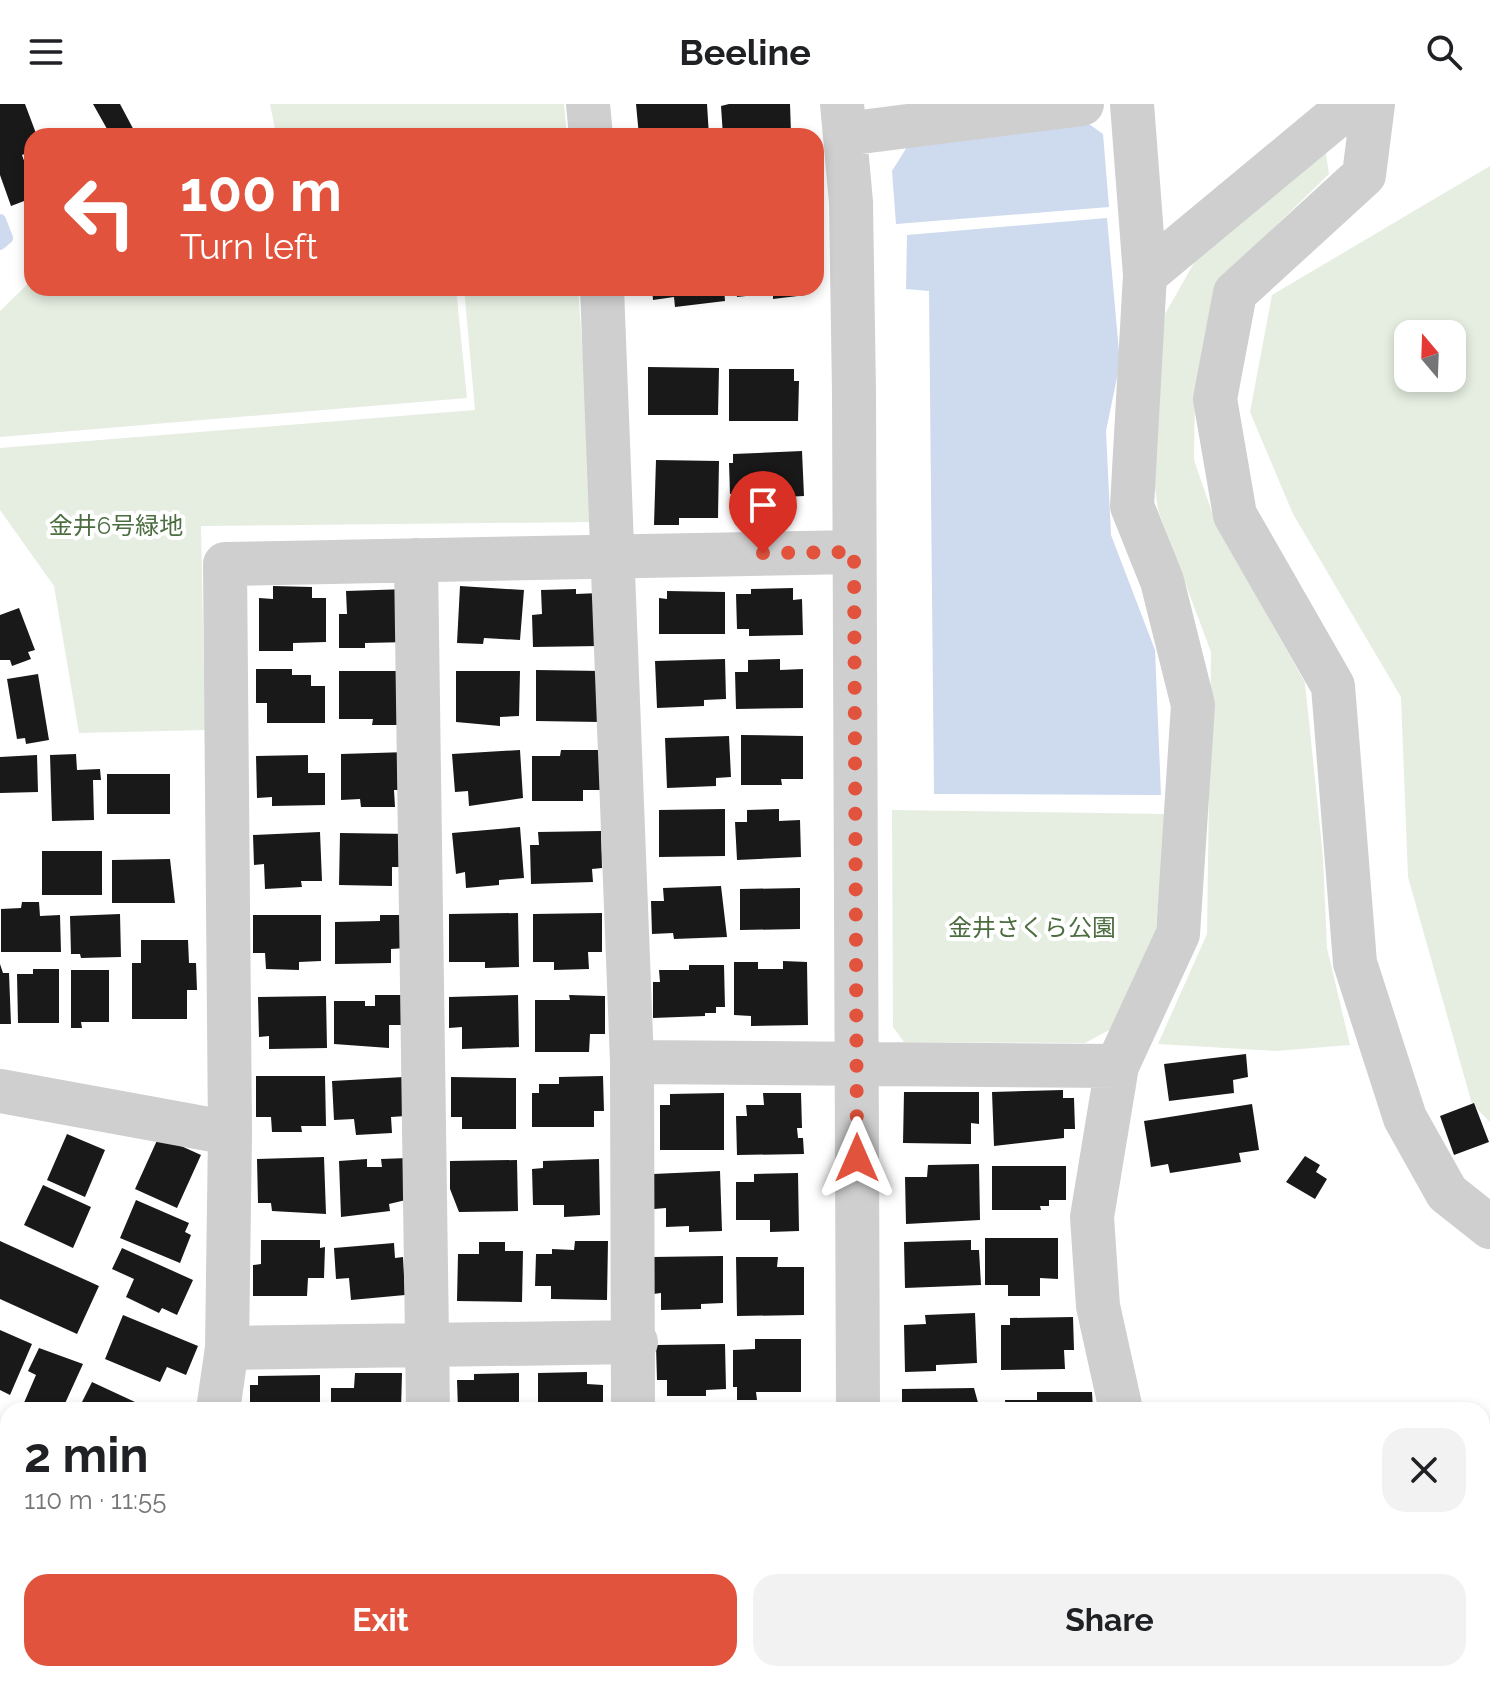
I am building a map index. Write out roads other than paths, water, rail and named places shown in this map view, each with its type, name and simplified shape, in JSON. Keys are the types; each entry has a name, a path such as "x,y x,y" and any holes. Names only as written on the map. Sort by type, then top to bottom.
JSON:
{"street":[{"path":"588,104 590,128"},
{"path":"858,1402 852,218 844,119 1082,104"},
{"path":"1119,1402 1098,1306 1092,1217 1117,1066 1178,934 1193,705 1162,581 1132,506 1145,275 1132,104"},
{"path":"1145,275 1351,104"},
{"path":"1373,104 1364,175 1235,293 1215,399 1235,515 1333,686 1355,963 1405,1118 1447,1193 1490,1227"},
{"path":"602,296 632,1062 636,1342 633,1402"},
{"path":"219,1402 227,1348 230,1133 225,564 854,552"},
{"path":"416,560 428,1402"},
{"path":"632,1062 1117,1066"},
{"path":"0,1091 230,1133"},
{"path":"227,1348 636,1342"}],"water":[{"path":"1089,124 1103,134 1109,207 896,224 892,171 907,147"},
{"path":"1107,218 1120,363 1106,431 1111,535 1155,650 1161,795 934,794 929,291 906,289 907,235"}],"waterway":[{"path":"0,220 7,238 0,244"}],"park label":[{"name":"金井6号緑地","path":"116,525"},
{"name":"金井さくら公園","path":"1032,927"}]}
